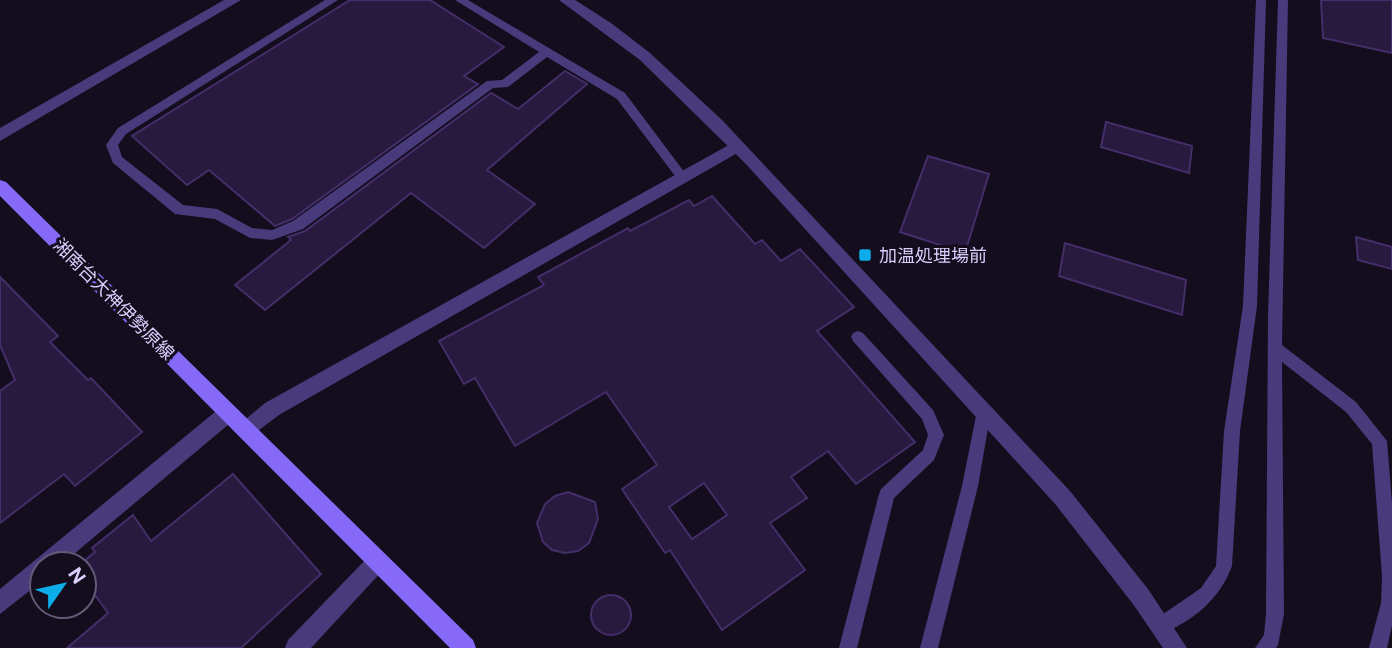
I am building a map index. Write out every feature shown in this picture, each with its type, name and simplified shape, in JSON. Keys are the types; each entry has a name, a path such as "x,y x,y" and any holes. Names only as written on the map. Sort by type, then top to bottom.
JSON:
{"main road":[{"name":"湘南台大神伊勢原線","path":"0,186 247,430"},
{"path":"247,430 465,648"}],"street":[{"path":"0,135 234,0"},
{"path":"566,0 663,73 736,147 1059,491 1177,648"},
{"path":"247,430 272,410 736,147"},
{"path":"63,550 228,412"},
{"path":"296,648 377,562"},
{"path":"0,603 28,580"}],"lane":[{"path":"333,0 122,131 112,145 117,160 180,210 217,214 250,233 272,234 298,225 491,84 504,84 546,52"},
{"path":"460,0 621,96 682,177"},
{"path":"1161,625 1211,592 1220,579 1224,566 1232,431 1250,306 1261,0"},
{"path":"1264,648 1272,639 1275,614 1276,349 1283,0"},
{"path":"848,648 887,494 929,455 936,435 928,415 858,337"},
{"path":"1276,349 1351,407 1379,441 1390,576 1389,603 1378,648"},
{"path":"929,648 970,486 984,411"}],"building":[{"path":"350,0 430,0 504,47 464,76 478,84 292,219 275,226 209,170 187,185 132,136"},
{"path":"1321,0 1392,0 1392,53 1323,38"},
{"path":"565,71 587,84 487,170 535,204 484,248 411,193 265,310 235,285 291,240 288,237 305,231 491,93 518,109"},
{"path":"1106,122 1192,146 1189,173 1101,147"},
{"path":"928,156 989,174 965,253 900,232"},
{"path":"712,196 755,244 762,240 781,261 800,249 854,307 817,331 915,442 856,484 828,451 791,477 807,498 770,523 805,570 722,630 670,550 665,553 622,489 657,465 606,392 515,446 475,378 464,384 439,341 544,285 538,277 628,228 630,231 689,200 694,206","holes":["704,483 727,515 692,539 669,507"]},
{"path":"1356,237 1392,247 1392,269 1358,260"},
{"path":"1065,243 1186,280 1182,315 1059,276"},
{"path":"0,277 58,336 50,342 88,380 91,378 142,432 75,486 64,474 0,523 0,391 15,380 0,345"},
{"path":"233,474 321,574 241,648 67,648 108,613 98,599 98,550 92,548 133,515 151,541"},
{"path":"568,492 595,502 598,519 589,543 578,551 565,553 552,550 543,542 537,523 545,504 555,496"},
{"path":"611,595 619,596 625,601 630,607 630,623 625,629 619,634 611,635 603,634 597,629 592,623 591,615 592,607 597,601 603,596"}],"place":[{"name":"加温処理場前","path":"865,255"}]}
